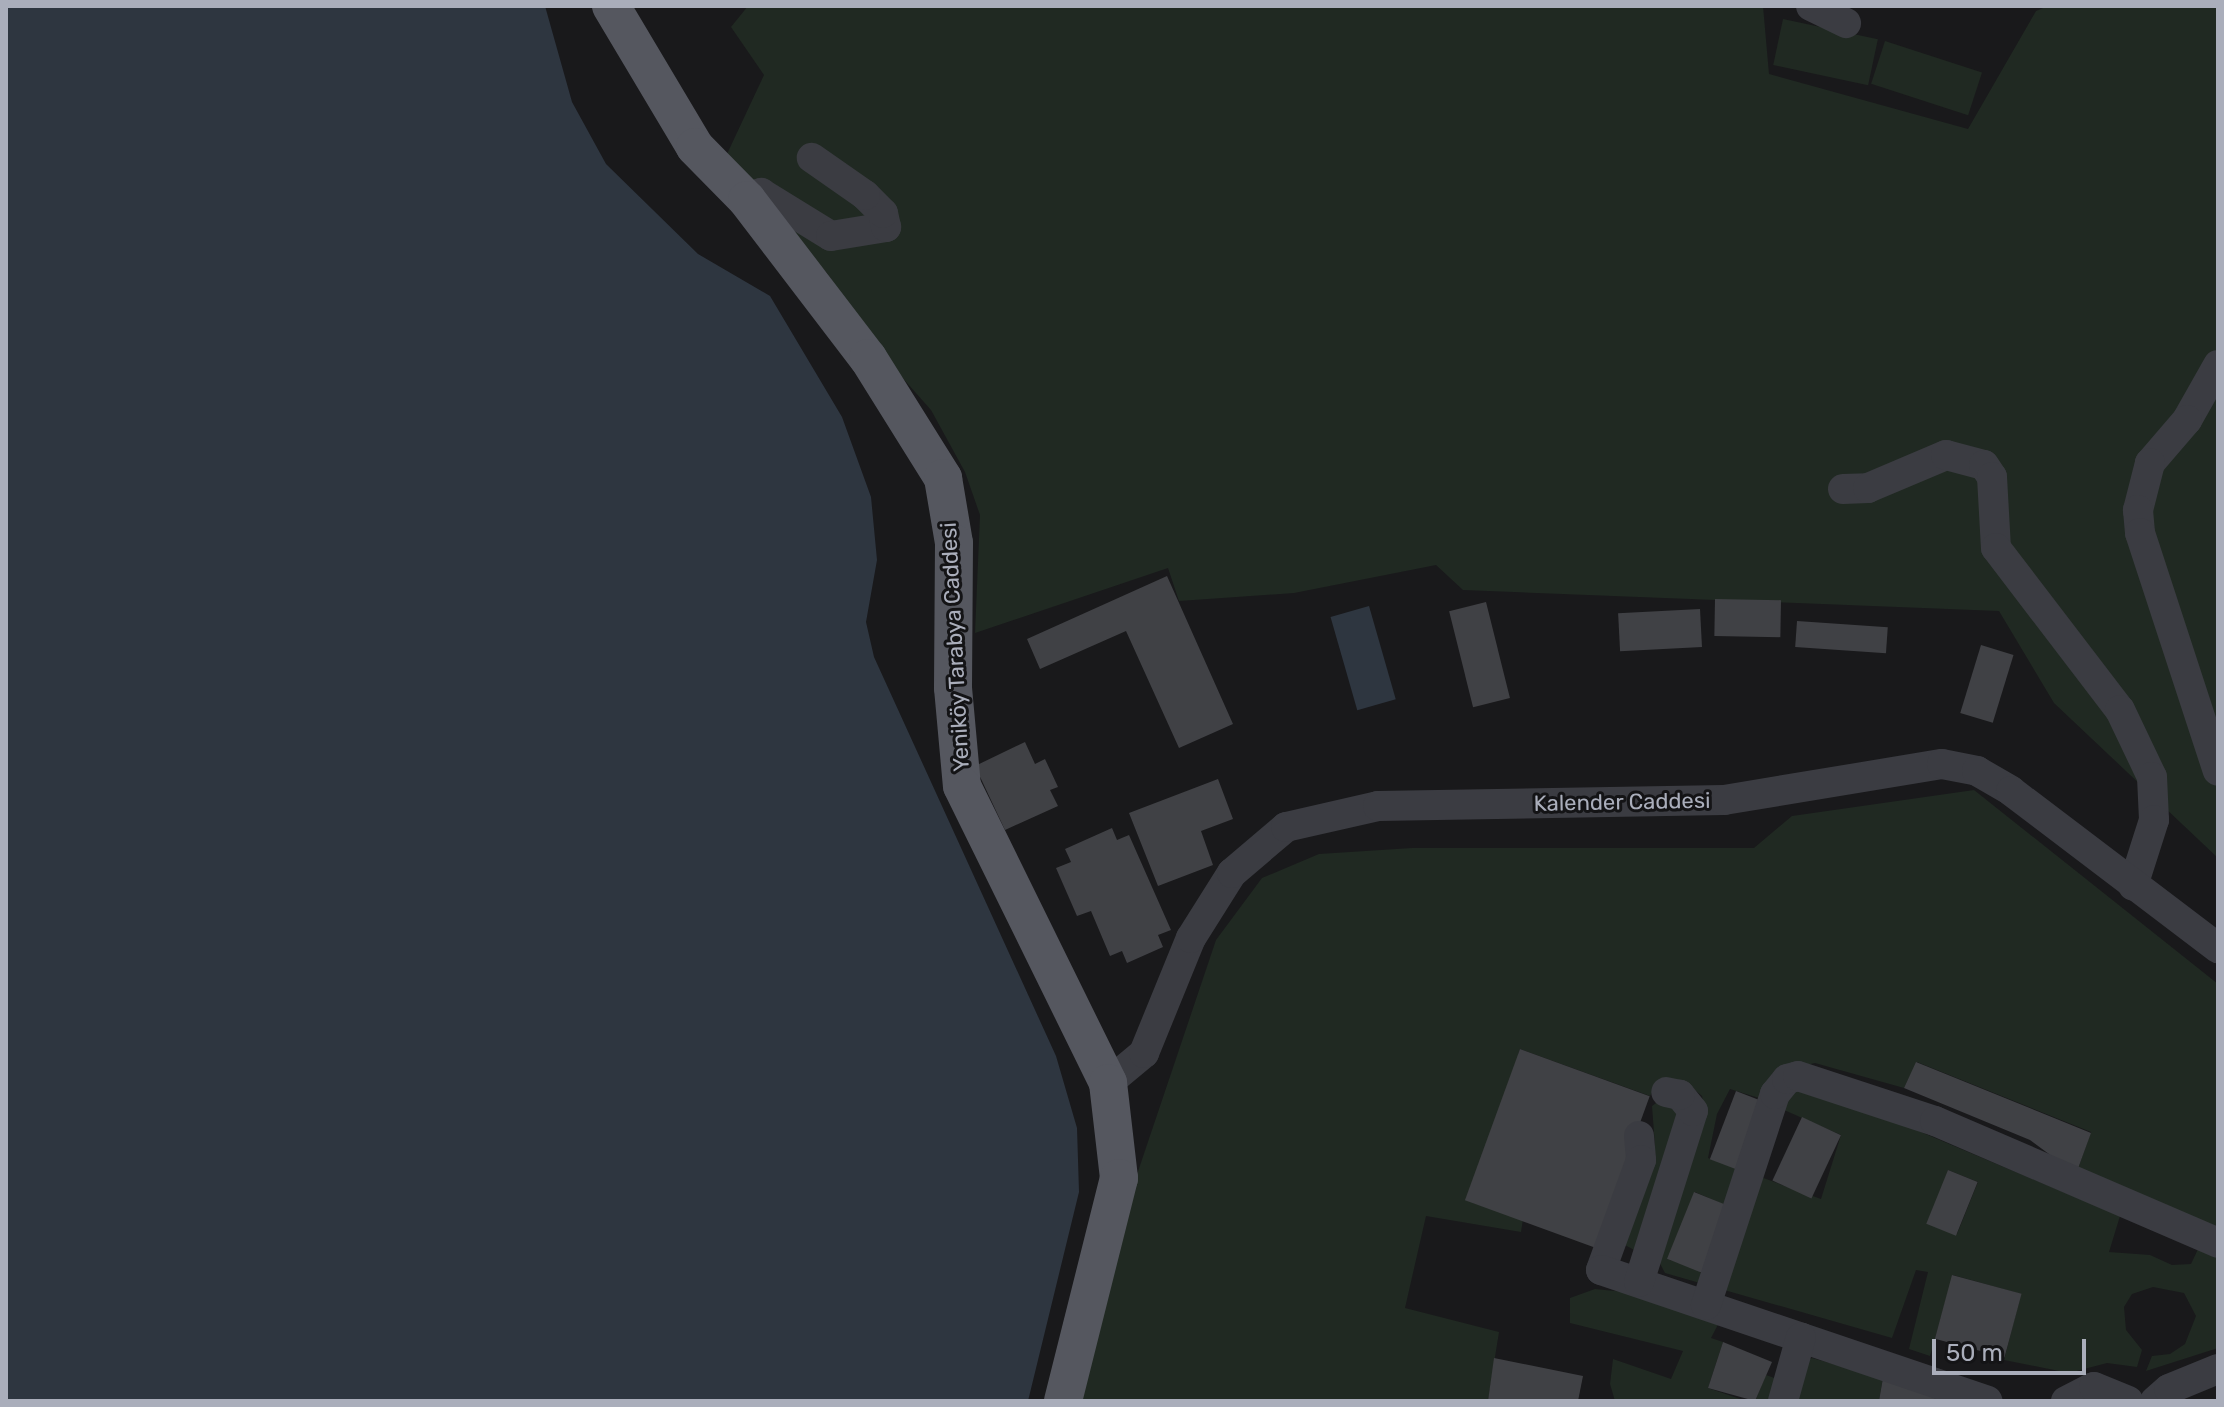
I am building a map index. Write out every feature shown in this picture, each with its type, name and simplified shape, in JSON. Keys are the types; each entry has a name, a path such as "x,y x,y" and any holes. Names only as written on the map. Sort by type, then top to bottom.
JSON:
{"main road":[{"name":"Yeniköy Tarabya Caddesi","path":"611,6 695,147 747,200 868,358 943,478 954,543 953,688 962,786 1108,1083 1119,1178 1063,1401"}],"street":[{"path":"1811,6 1846,23"},
{"path":"747,200 761,193 831,236 886,227 883,213 865,195 812,158"},
{"path":"2218,365 2187,420 2150,463 2138,510 2140,533 2218,771"},
{"path":"1843,489 1868,488 1946,455 1984,465 1992,477 1996,548 2120,710 2152,777 2154,820 2133,886"},
{"name":"Kalender Caddesi","path":"1108,1083 1144,1053 1191,938 1232,873 1286,827 1347,809 1724,800 1942,764 1977,771 2011,791 2218,948"},
{"path":"1706,1305 1775,1094 1787,1079 1798,1076 1935,1121 2218,1243"},
{"path":"1639,1282 1693,1111 1680,1095 1666,1092"},
{"path":"1639,1136 1641,1160 1601,1270 1987,1401"},
{"path":"1783,1401 1801,1337"},
{"path":"2066,1401 2094,1387 2124,1397 2162,1395 2218,1369"}],"shaded area":[{"path":"6,6 545,6 572,102 606,164 698,254 770,296 842,417 871,497 877,560 866,622 874,657 1056,1056 1077,1128 1079,1192 1028,1401 6,1401"},
{"path":"748,6 1763,6 1769,74 1968,129 2036,11 2048,6 2218,6 2218,858 2054,703 1999,611 1463,590 1436,565 1294,593 1179,601 1168,568 975,633 980,515 965,472 931,410 884,357 827,273 746,189 727,154 764,75 731,27"},
{"path":"1783,19 1878,39 1868,85 1773,65"},
{"path":"1885,41 1982,73 1968,115 1871,84"},
{"path":"1369,606 1396,699 1357,710 1331,617"},
{"path":"1974,790 2218,984 2218,1227 2076,1174 2091,1132 1917,1062 1904,1088 1815,1063 1779,1071 1759,1098 1730,1089 1717,1114 1708,1158 1821,1199 1841,1135 1784,1110 1794,1083 1819,1089 2120,1216 2109,1252 2150,1255 2172,1265 2191,1264 2199,1247 2218,1256 2218,1348 2146,1371 2152,1356 2170,1354 2185,1344 2196,1316 2184,1293 2153,1287 2132,1294 2124,1307 2126,1330 2142,1350 2137,1367 2107,1363 2069,1373 2004,1360 2021,1294 1953,1275 1930,1356 1909,1349 1928,1272 1916,1270 1892,1338 1665,1273 1653,1250 1706,1115 1702,1096 1687,1083 1655,1087 1650,1096 1520,1049 1473,1203 1523,1219 1521,1232 1426,1216 1405,1308 1499,1332 1488,1401 1073,1401 1094,1302 1216,940 1262,878 1319,854 1412,848 1754,848 1792,816","holes":["1948,1170 1978,1182 1957,1234","1695,1192 1732,1208 1713,1285 1696,1268 1670,1260"]},
{"path":"1671,1092 1690,1100 1636,1251 1625,1245 1655,1146 1652,1106"},
{"path":"1595,1289 1675,1297 1725,1311 1711,1338 1723,1342 1708,1388 1746,1401 1615,1401 1610,1384 1613,1359 1671,1379 1683,1351 1570,1323 1570,1298"},
{"path":"1812,1358 1883,1378 1879,1401 1755,1401 1766,1375 1794,1385 1802,1363"}],"building":[{"path":"1167,576 1233,724 1179,748 1126,631 1040,669 1027,639"},
{"path":"1715,599 1781,600 1780,637 1714,636"},
{"path":"1486,602 1510,698 1473,707 1449,611"},
{"path":"1700,609 1702,647 1620,651 1618,613"},
{"path":"1797,621 1888,627 1886,653 1795,647"},
{"path":"1981,645 2014,655 1993,723 1960,713"},
{"path":"1025,742 1035,764 1045,759 1058,787 1050,790 1058,806 1005,830 975,766"},
{"path":"1218,779 1233,819 1201,831 1213,865 1158,886 1129,813"},
{"path":"1112,828 1117,840 1129,835 1171,930 1158,935 1163,947 1127,963 1122,951 1110,956 1091,911 1077,916 1056,868 1071,862 1065,849"},
{"path":"1520,1049 1650,1096 1595,1247 1465,1200"},
{"path":"1916,1062 2091,1133 2076,1174 2030,1140 1904,1088"},
{"path":"1736,1091 1770,1104 1743,1172 1710,1159"},
{"path":"1802,1117 1841,1135 1811,1199 1772,1180"},
{"path":"1948,1170 1978,1182 1956,1236 1926,1224"},
{"path":"1694,1192 1732,1207 1705,1274 1667,1259"},
{"path":"1952,1275 2022,1294 2004,1357 1935,1339"},
{"path":"1723,1342 1772,1362 1755,1401 1708,1388"},
{"path":"1494,1358 1583,1376 1578,1401 1488,1401"},
{"path":"1883,1378 1942,1401 1879,1401"}]}
